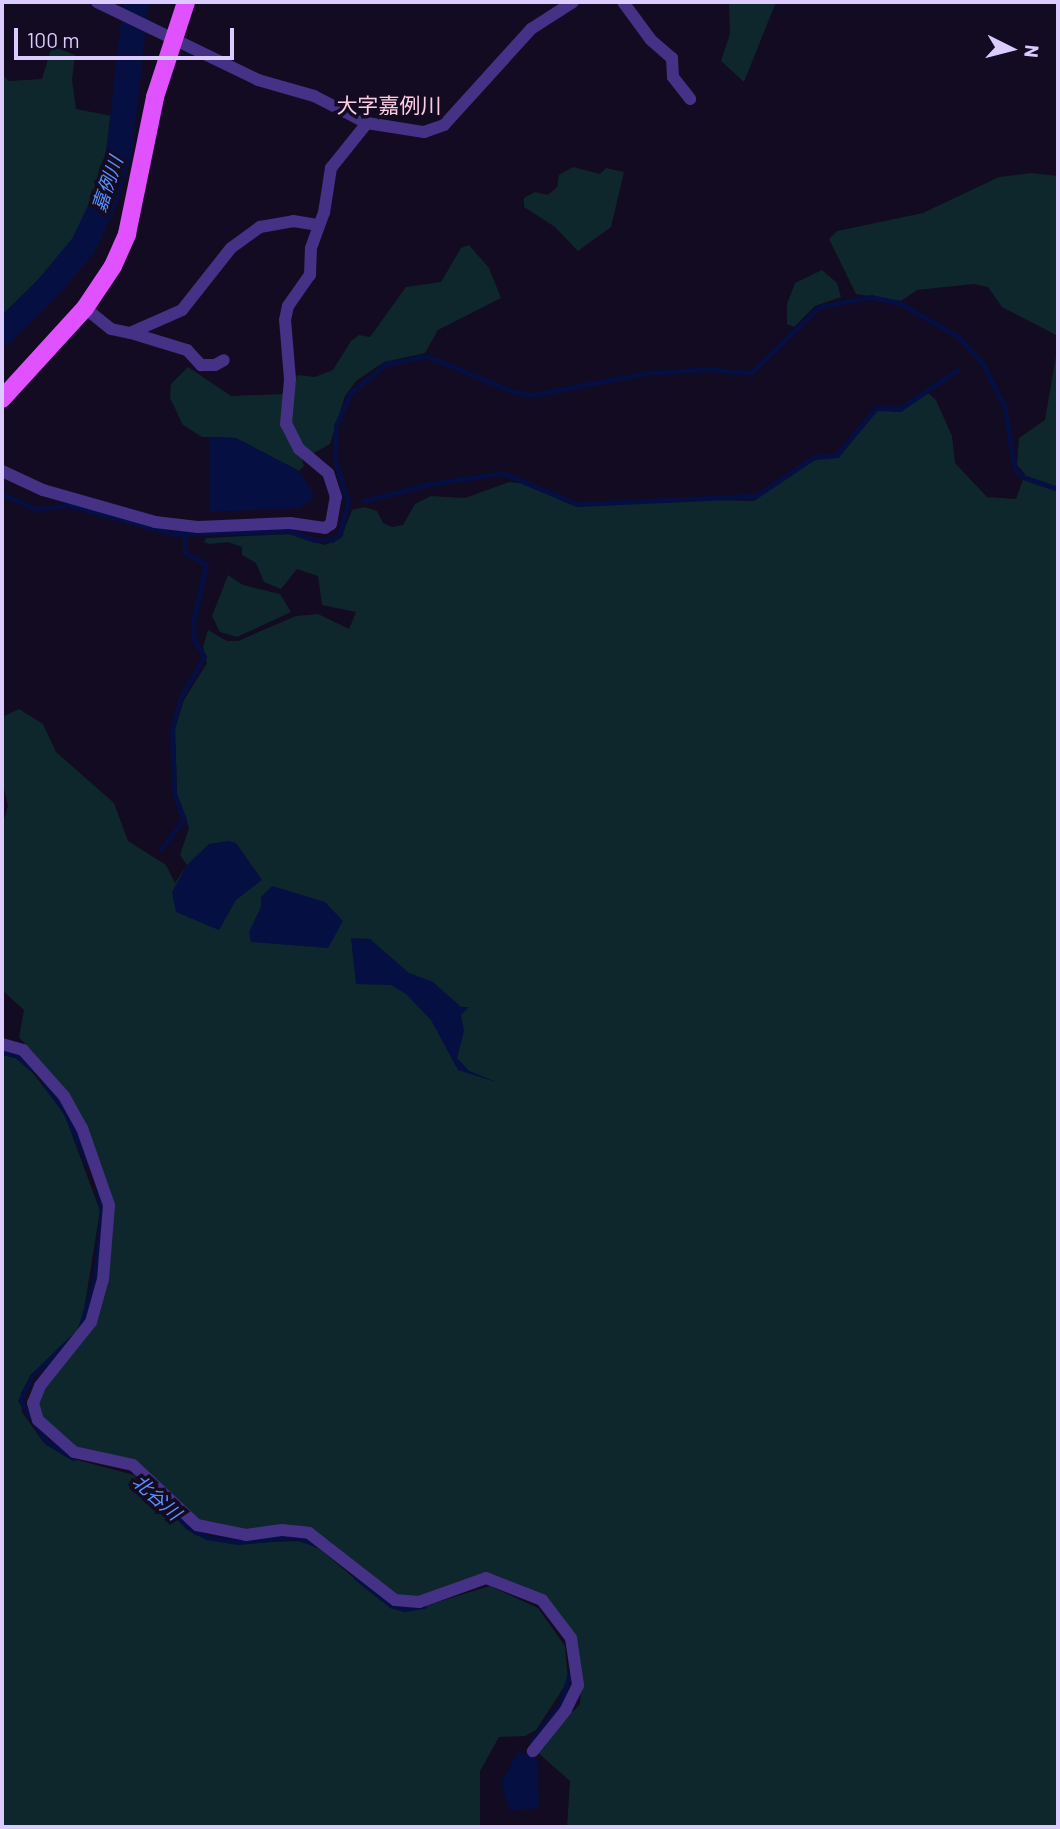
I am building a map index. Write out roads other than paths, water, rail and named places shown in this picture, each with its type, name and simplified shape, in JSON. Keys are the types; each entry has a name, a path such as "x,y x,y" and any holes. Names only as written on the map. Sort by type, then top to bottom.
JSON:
{"main road":[{"path":"2,399 85,308 113,266 127,234 172,36 186,2"}],"street":[{"path":"100,3 258,80 314,96 367,123 424,132 437,130 531,29 573,2"},
{"path":"624,2 652,40 672,58 673,77 690,99"},
{"path":"2,471 43,490 155,522 185,526 290,523 325,528 331,524 336,497 328,473 299,449 286,424 290,379 285,320 288,306 308,282 311,248 319,225 331,168 367,123"},
{"path":"130,333 182,310 231,248 260,227 293,221 319,225"},
{"path":"85,308 111,329 187,350 201,365 215,365 224,360"},
{"path":"2,1044 23,1050 64,1096 82,1128 109,1205 103,1279 91,1322 40,1387 33,1403 38,1420 74,1452 133,1465 197,1525 246,1535 282,1530 309,1534 395,1600 419,1602 486,1578 542,1601 571,1638 578,1685 566,1710 533,1751"}],"waterway":[{"name":"嘉例川","path":"2,333 47,289 83,246 105,200 119,153 136,2"},
{"path":"2,494 36,509 68,505 174,534 289,531 315,540 332,540 340,534 348,502 335,461 336,426 351,393 386,364 427,356 512,391 533,395 646,373 708,369 751,373 819,307 871,297 900,303 959,337 984,365 1005,407 1015,469 1023,477 1058,489"},
{"path":"363,501 430,484 503,473 577,504 756,496 814,457 837,455 876,408 900,409 957,370"},
{"path":"161,849 184,820 174,794 172,730 181,697 204,657 194,640 193,622 206,565 185,553 185,535"},
{"name":"北谷川","path":"2,1052 16,1055 31,1068"},
{"name":"北谷川","path":"46,1085 66,1113 88,1163"},
{"name":"北谷川","path":"81,1326 95,1277 102,1213 98,1191"},
{"name":"北谷川","path":"66,1344 32,1377 21,1401 47,1442 74,1458"},
{"name":"北谷川","path":"161,1499 188,1527 207,1537 237,1542 295,1537 314,1543"},
{"name":"北谷川","path":"356,1577 391,1605 404,1609 424,1606"},
{"name":"北谷川","path":"531,1742 560,1705 571,1671"}],"district":[{"name":"大字嘉例川","path":"389,105"}]}
